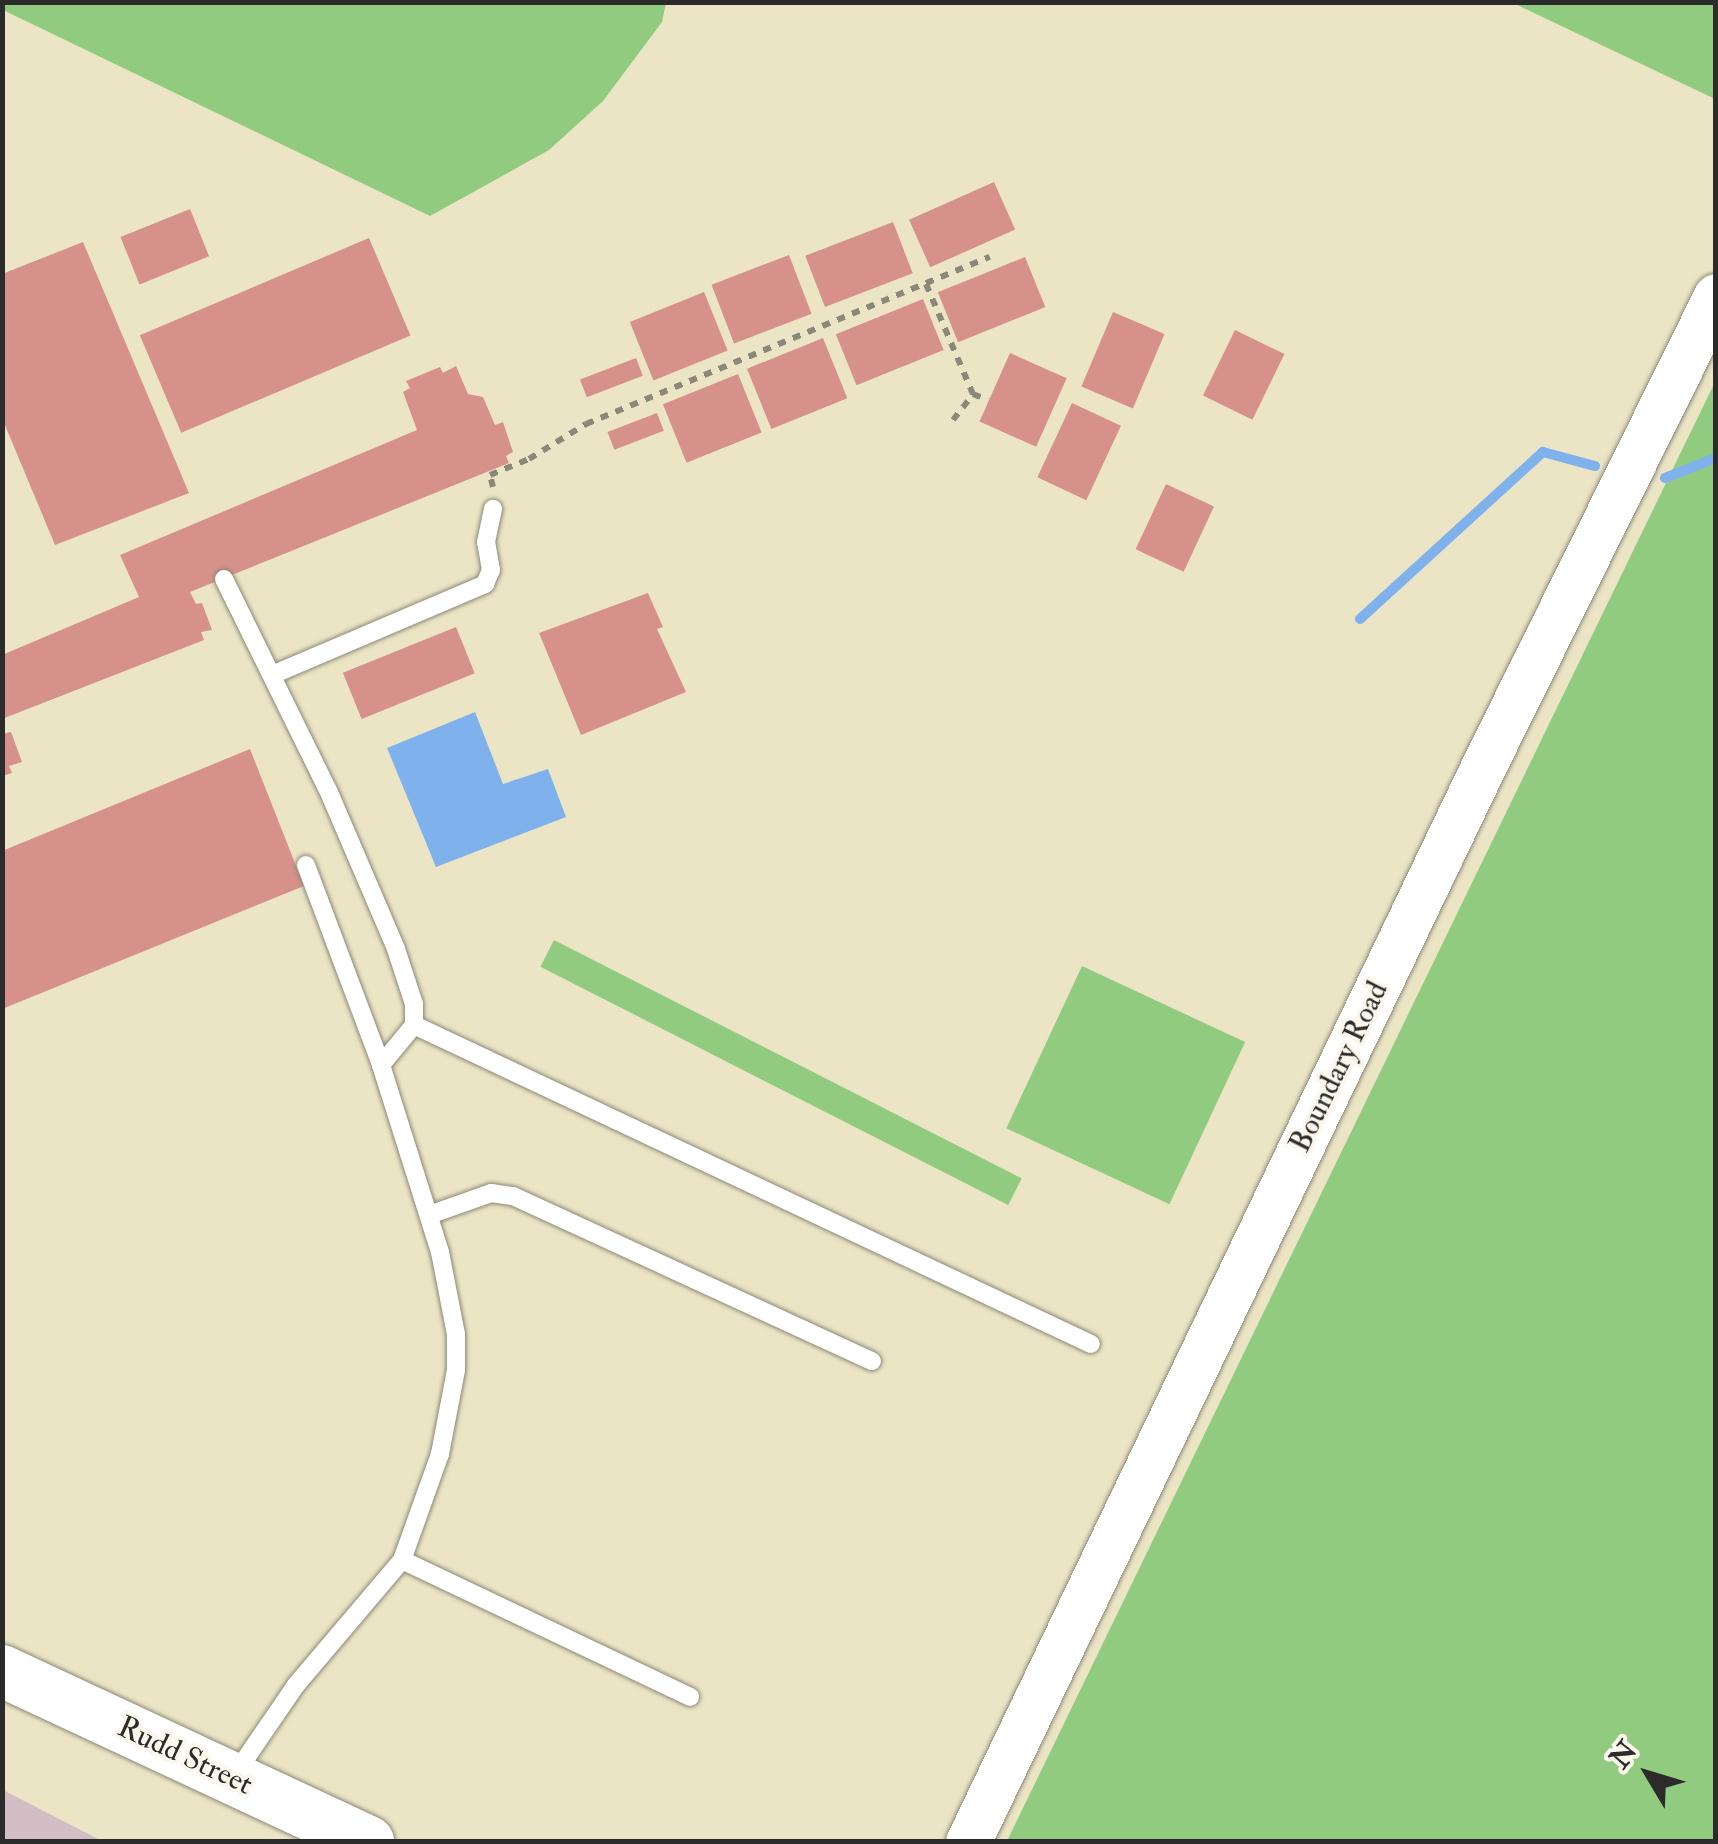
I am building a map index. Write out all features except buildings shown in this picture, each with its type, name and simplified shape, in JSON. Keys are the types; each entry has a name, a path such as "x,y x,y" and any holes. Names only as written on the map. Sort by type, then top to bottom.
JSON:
{"main road":[{"name":"Rudd Street","path":"2,1671 368,1842"}],"street":[{"name":"Boundary Road","path":"968,1842 1476,783 1716,296"}],"lane":[{"path":"272,675 485,584 490,570 486,542 494,509"},
{"path":"224,579 328,790 396,949 414,1004 414,1025 381,1065"},
{"path":"232,1778 296,1685 402,1560 440,1454 456,1370 452,1306 429,1214 381,1065 306,865"},
{"path":"414,1025 1091,1344"},
{"path":"429,1214 491,1193 513,1196 872,1361"},
{"path":"402,1560 690,1697"}],"path":[{"path":"490,475 529,458 586,424 990,257"},
{"path":"926,284 974,394 988,400"},
{"path":"953,420 974,394"}],"shaded area":[{"path":"3,1790 102,1841 3,1841"}],"green space":[{"path":"2,3 666,3 662,22 603,101 549,150 430,216 3,10"},
{"path":"1513,3 1715,3 1715,99"},
{"path":"1715,382 1715,1841 1007,1841"},
{"path":"554,940 1022,1178 1008,1205 540,967"},
{"path":"1082,966 1245,1042 1169,1204 1006,1128"}],"water":[{"path":"475,712 503,784 548,769 566,817 436,867 387,748"}],"waterway":[{"path":"1360,619 1543,452 1595,466"},
{"path":"1665,478 1716,458"}]}
